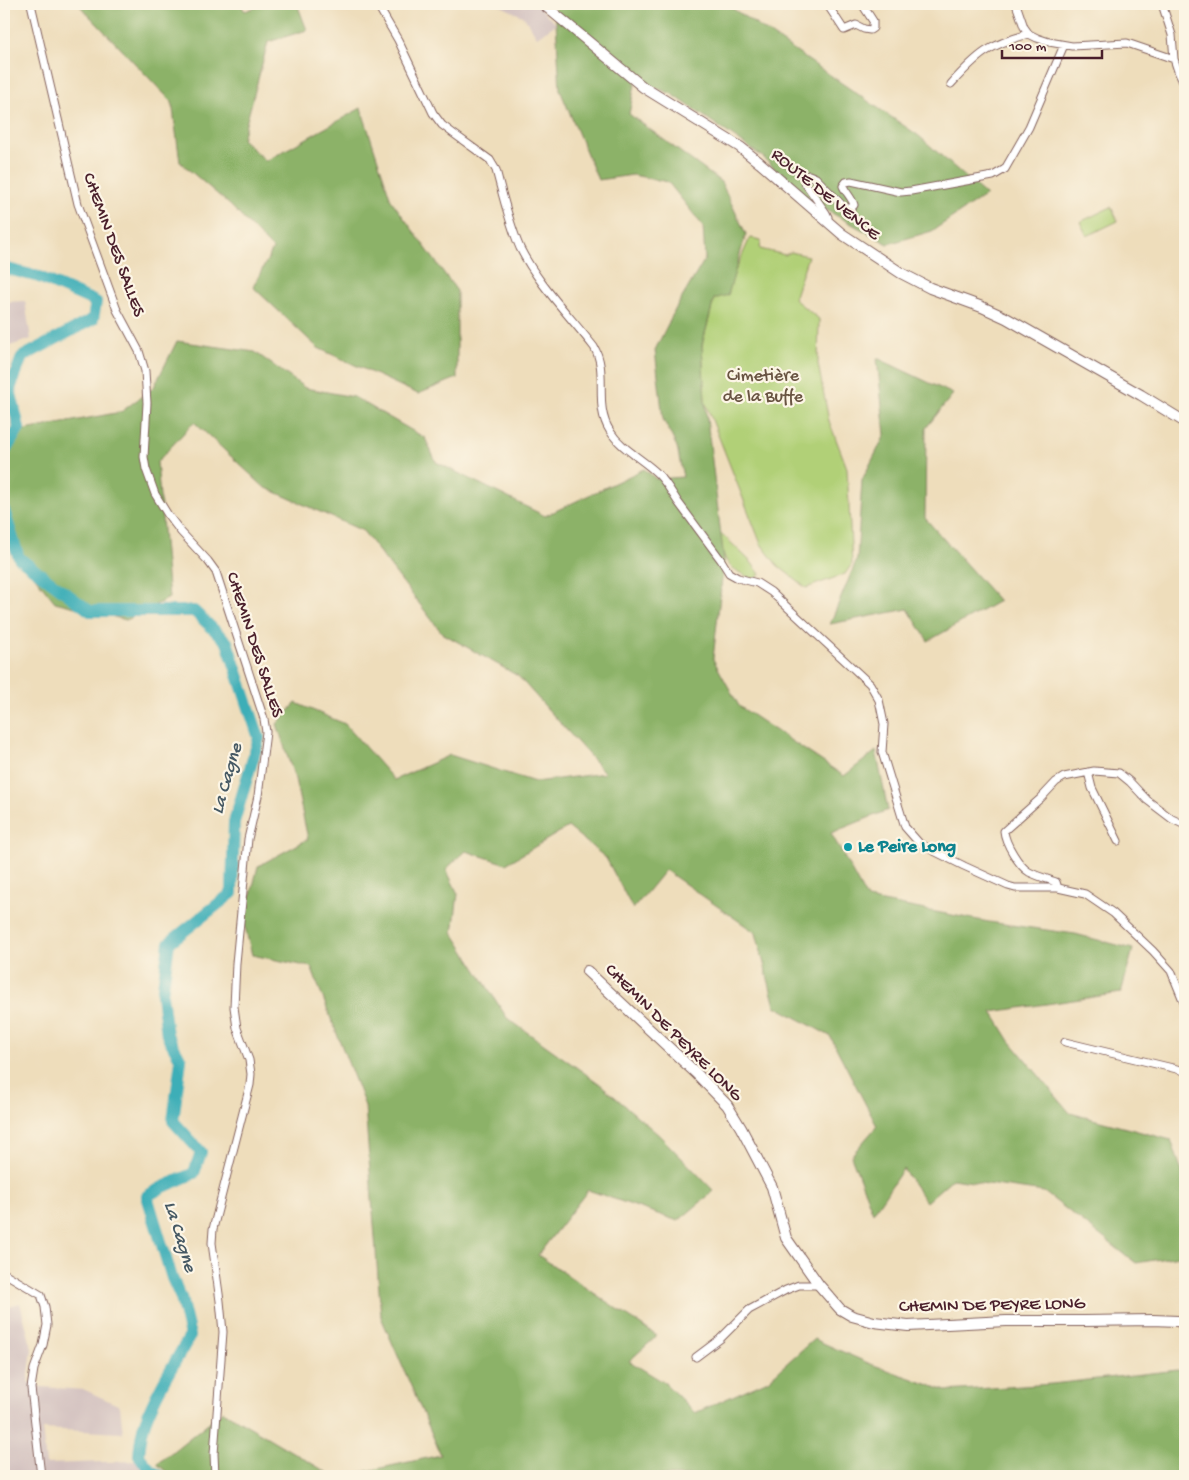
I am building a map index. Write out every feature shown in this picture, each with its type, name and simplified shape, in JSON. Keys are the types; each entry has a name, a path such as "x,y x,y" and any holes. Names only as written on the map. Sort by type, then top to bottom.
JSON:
{"street":[{"name":"CHEMIN DES SALLES","path":"31,4 78,204 117,310 139,350 145,371 147,403 144,457 146,469 155,494 168,515 216,572 264,718 266,732 258,796 248,839 236,963 234,1007 237,1028 249,1060 250,1085 213,1229 212,1243 223,1332 214,1454 215,1476"},
{"path":"377,4 398,40 436,118 493,164 513,230 526,258 548,291 594,346 599,355 601,366 601,406 610,432 658,475 729,573 738,578 757,583 771,592 870,684 879,700 884,724 882,752 905,827 920,844 1008,886 1015,888 1058,888 1085,894 1112,913 1153,951 1171,971 1185,1005"},
{"name":"ROUTE DE VENCE","path":"543,4 643,87 740,147 842,234 901,273 930,288 1006,318 1185,422"},
{"path":"827,4 844,30 856,25 870,30 874,28 873,21 862,4"},
{"path":"1016,4 1024,27 1037,38 1064,45 1127,43 1174,59"},
{"path":"1162,4 1172,35 1174,59 1185,86"},
{"path":"951,84 979,55 1013,38 1030,34"},
{"path":"827,222 828,217 826,213 805,184 806,176 809,175 816,178 843,206 851,208 854,205 845,191 844,186 846,182 895,191 911,191 993,176 1005,169 1028,127 1064,45"},
{"path":"1058,888 1056,882 1025,869 1014,854 1004,831 1056,782 1064,777 1094,771 1119,772 1147,800 1172,819 1185,825"},
{"path":"1088,772 1092,788 1118,842"},
{"name":"CHEMIN DE PEYRE LONG","path":"587,971 727,1105 772,1187 786,1238 819,1285 840,1309 852,1316 874,1322 908,1326 1006,1320 1152,1320 1178,1321 1185,1325"},
{"path":"1065,1042 1185,1071"},
{"path":"4,1273 41,1295 45,1307 46,1332 34,1369 32,1388 41,1476"},
{"path":"696,1357 720,1339 749,1310 786,1290 800,1285 819,1285"}],"shaded area":[{"path":"497,4 536,4 556,24 537,37 524,17"},
{"path":"25,301 31,339 4,348 4,302"},
{"path":"20,1303 32,1349 28,1382 41,1387 85,1390 120,1406 123,1433 42,1429 46,1464 136,1461 155,1476 7,1476 4,1458 4,1308"}],"green space":[{"path":"78,4 240,4 245,11 265,4 297,4 307,30 268,42 242,139 266,161 361,108 391,200 457,291 457,378 418,394 318,348 253,287 273,249 230,205 180,162 172,102"},
{"path":"555,4 726,4 919,136 986,195 932,231 888,244 801,196 763,157 672,94 636,80 629,114 721,182 746,234 728,295 714,299 702,345 705,402 724,560 713,659 739,706 844,776 876,751 888,810 831,833 867,899 989,922 1075,934 1133,949 1121,993 992,1012 1010,1041 1070,1113 1171,1140 1185,1180 1185,1255 1136,1263 1044,1192 952,1179 926,1202 903,1169 873,1213 851,1156 877,1126 830,1036 775,1006 756,933 665,870 633,909 606,858 568,827 506,864 466,851 446,869 458,894 453,933 507,1018 600,1084 660,1136 714,1191 678,1221 588,1190 538,1255 657,1336 629,1361 665,1383 695,1413 768,1380 814,1339 868,1363 946,1391 1052,1384 1178,1370 1185,1373 1185,1476 344,1476 441,1455 381,1317 365,1106 311,967 252,955 244,923 258,866 308,839 295,779 277,724 296,703 345,724 394,780 450,755 535,782 605,773 518,676 442,633 363,531 264,487 194,422 157,462 169,598 126,620 55,602 4,538 4,434 121,412 154,387 177,341 255,352 305,388 354,397 425,438 436,462 545,516 644,469 656,479 683,477 677,447 663,419 655,350 676,308 705,259 703,226 668,182 633,175 598,180 560,90"},
{"path":"1111,207 1118,221 1087,236 1080,222"},
{"name":"Cimetière de la Buffe","path":"750,238 761,240 760,249 785,255 791,252 808,256 794,299 819,319 818,364 829,421 847,468 852,564 845,574 806,588 777,565 761,544 705,402 702,345 714,299 735,271"},
{"path":"877,358 953,394 926,428 925,518 999,601 928,641 908,609 830,624 857,559 862,480 885,435"},
{"path":"718,535 723,535 751,562 760,574 755,580 732,568 723,554"},
{"path":"223,1411 333,1476 172,1476 157,1464"}],"waterway":[{"name":"La Cagne","path":"4,268 39,277 96,302 93,319 22,357 10,389 19,428 4,453"},
{"name":"La Cagne","path":"4,510 19,558 90,611 194,611 227,642 259,738 234,822 232,893 169,943 162,995 167,1035 181,1060 173,1121 201,1152 194,1173 147,1196 172,1278 181,1298 190,1336 154,1400 142,1434 139,1456 151,1471 160,1476"}],"place":[{"name":"Le Peire Long","path":"848,847"}]}
